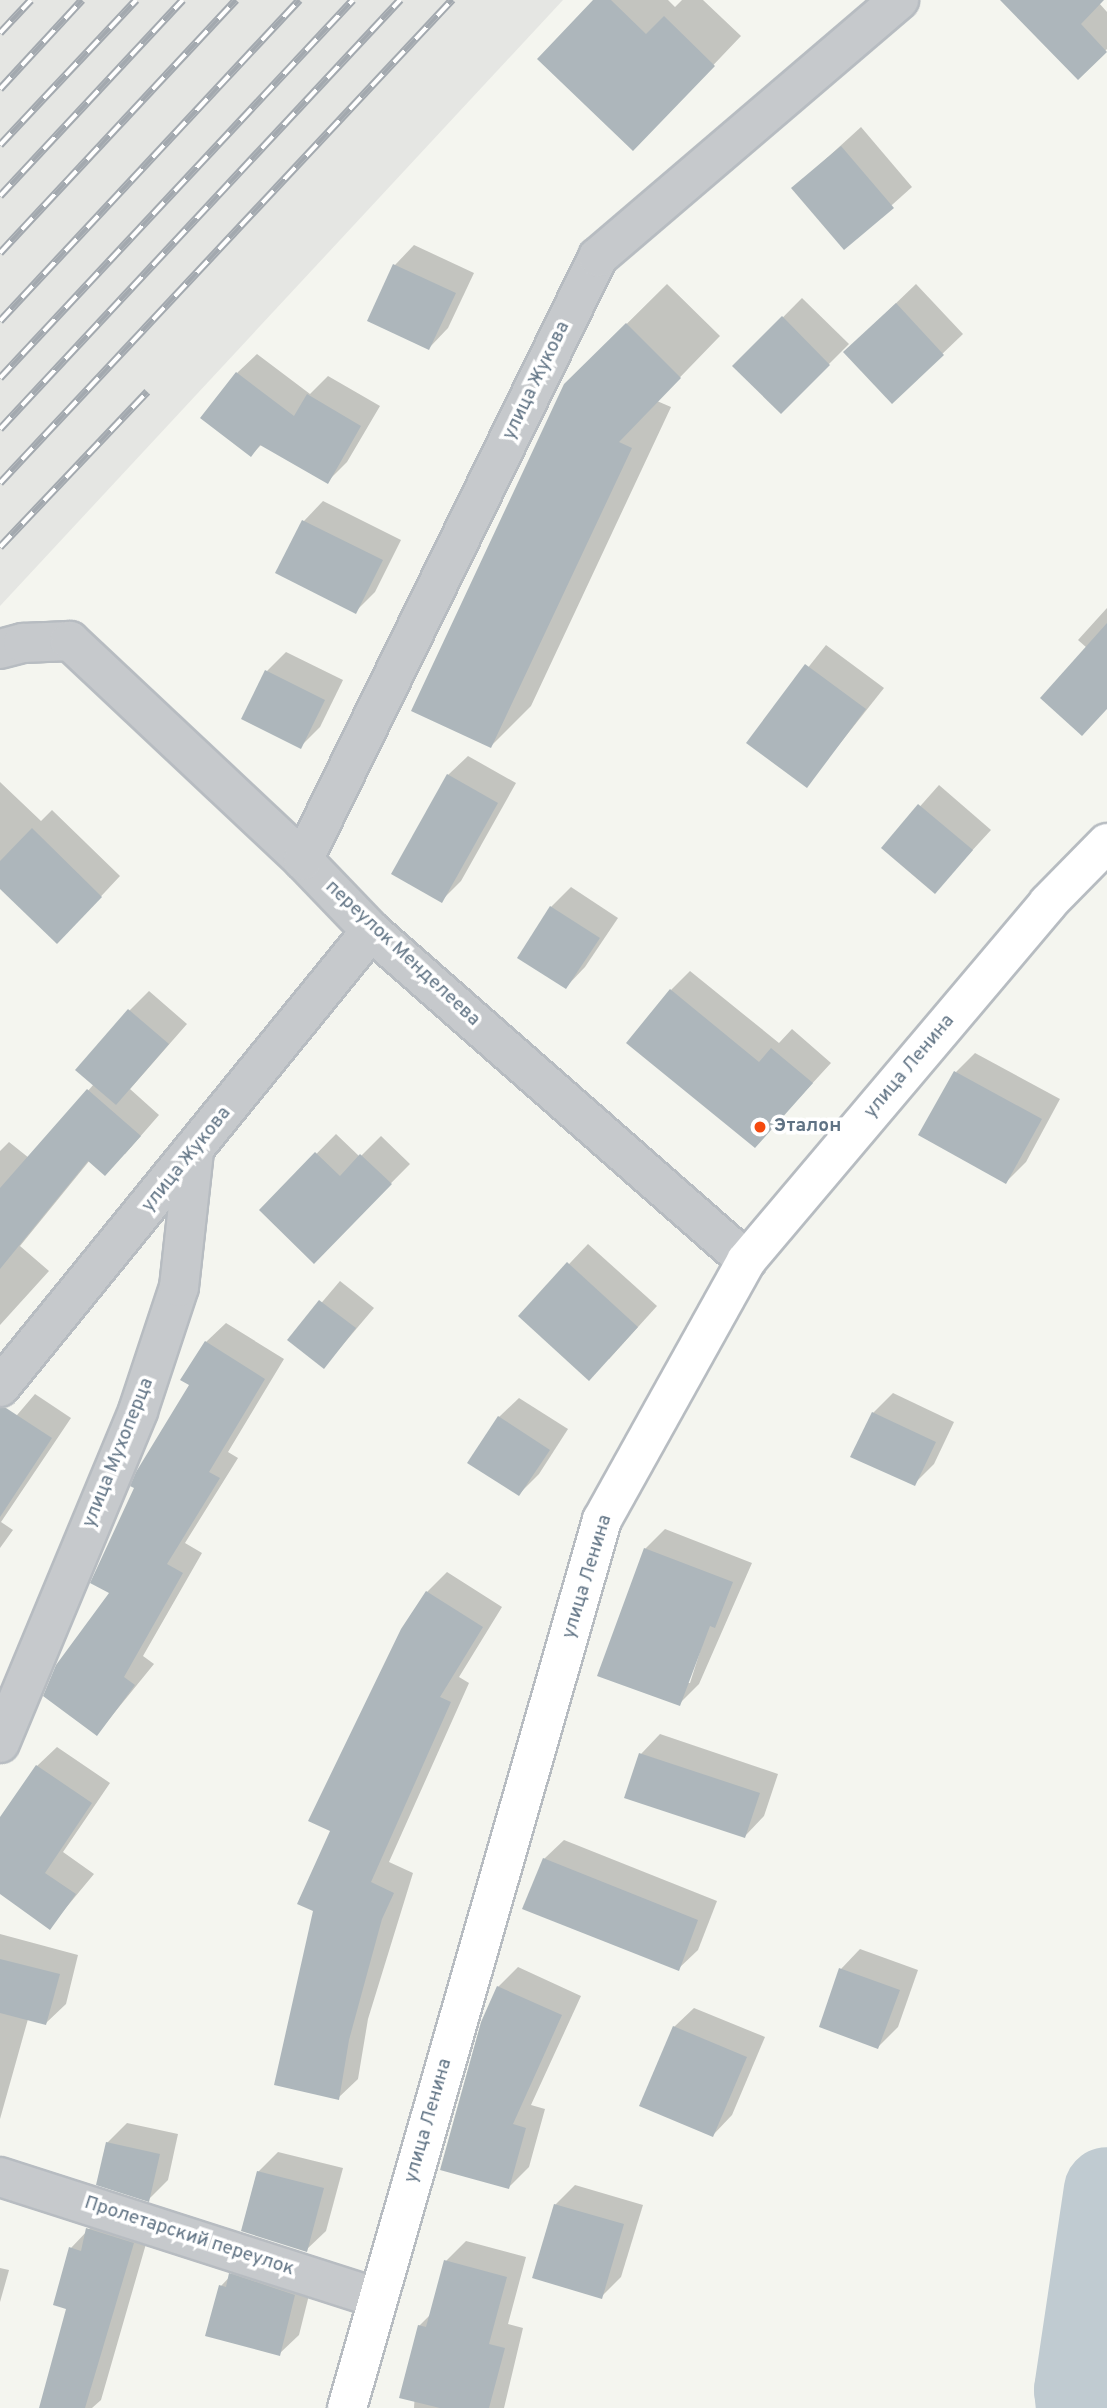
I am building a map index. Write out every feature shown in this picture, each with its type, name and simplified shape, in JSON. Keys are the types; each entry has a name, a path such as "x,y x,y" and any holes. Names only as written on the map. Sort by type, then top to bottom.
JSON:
{"street":[{"name":"улица Жукова","path":"303,860 598,257 899,0"},
{"name":"переулок Менделеева","path":"12,646 70,641 303,860 371,931 746,1261"},
{"name":"улица Ленина","path":"347,2408 602,1520 746,1261 1048,903 1107,843"},
{"name":"улица Жукова","path":"0,1387 371,931"},
{"name":"улица Мухоперца","path":"0,1743 138,1411 175,1300 194,1151"},
{"name":"Пролетарский переулок","path":"0,2177 379,2298"}],"shaded area":[{"path":"0,0 563,0 0,606"}],"building":[{"path":"593,0 611,0 646,34 664,16 715,66 633,151 537,59"},
{"path":"1000,0 1104,0 1081,24 1107,52 1078,80"},
{"path":"841,146 894,208 844,250 791,188"},
{"path":"393,264 456,293 429,350 367,321"},
{"path":"896,303 944,355 892,404 843,352"},
{"path":"782,316 830,365 781,414 732,366"},
{"path":"626,323 681,378 619,442 632,448 491,748 411,711 564,384"},
{"path":"236,372 294,416 307,394 361,426 328,484 260,445 251,457 200,418"},
{"path":"302,520 383,560 356,614 275,573"},
{"path":"1107,623 1107,709 1082,736 1040,698"},
{"path":"805,664 866,709 807,788 746,743"},
{"path":"265,670 325,700 301,749 241,719"},
{"path":"447,774 498,803 442,903 391,874"},
{"path":"918,804 973,850 935,894 881,848"},
{"path":"32,828 102,897 57,944 0,889 0,861"},
{"path":"550,906 600,938 566,989 517,958"},
{"path":"670,989 759,1062 771,1048 813,1083 755,1148 626,1043"},
{"path":"128,1009 169,1044 116,1105 75,1070"},
{"path":"954,1071 1042,1119 1006,1184 918,1135"},
{"path":"87,1089 141,1136 105,1176 88,1161 0,1269 0,1188"},
{"path":"315,1152 340,1176 360,1154 392,1184 314,1264 259,1210"},
{"path":"567,1262 638,1327 589,1381 518,1316"},
{"path":"319,1300 356,1328 324,1369 287,1340"},
{"path":"205,1341 265,1379 209,1472 220,1478 167,1564 183,1573 124,1677 135,1685 97,1736 43,1696 56,1665 109,1593 90,1583 134,1488 130,1486 136,1472 189,1385 180,1380"},
{"path":"0,1408 6,1408 52,1438 0,1517"},
{"path":"872,1412 936,1442 915,1486 850,1457"},
{"path":"498,1416 550,1450 519,1496 467,1463"},
{"path":"644,1548 733,1582 715,1628 710,1626 680,1706 597,1676"},
{"path":"426,1591 483,1627 440,1697 451,1702 371,1882 394,1893 382,1919 349,2040 339,2100 274,2085 313,1911 297,1904 330,1831 308,1821 401,1629"},
{"path":"639,1753 760,1793 745,1838 624,1798"},
{"path":"36,1765 92,1803 45,1873 76,1894 50,1930 0,1894 0,1817"},
{"path":"543,1858 698,1920 679,1971 522,1909"},
{"path":"0,1959 60,1974 46,2025 0,2013"},
{"path":"839,1968 900,1990 878,2049 819,2027"},
{"path":"497,1986 562,2015 513,2124 526,2128 509,2189 440,2170 481,2022"},
{"path":"673,2026 747,2057 713,2137 639,2106"},
{"path":"106,2142 160,2154 149,2202 96,2185"},
{"path":"257,2171 324,2188 307,2252 241,2231"},
{"path":"554,2204 624,2224 602,2299 532,2278"},
{"path":"86,2228 134,2243 85,2408 39,2408 66,2309 53,2305 69,2247 81,2251"},
{"path":"444,2260 507,2277 489,2344 505,2348 489,2408 440,2408 399,2398 418,2325 426,2327"},
{"path":"229,2273 295,2295 280,2356 205,2336 219,2285 226,2287"}],"waterway":[{"path":"1079,2408 1077,2390 1107,2190"}],"railway":[{"path":"0,33 31,0"},
{"path":"0,89 82,0"},
{"path":"0,145 136,0"},
{"path":"0,196 183,0"},
{"path":"0,253 236,0"},
{"path":"0,321 299,0"},
{"path":"0,378 353,0"},
{"path":"0,429 400,0"},
{"path":"0,483 452,0"},
{"path":"0,547 147,392"}],"place":[{"name":"Эталон","path":"760,1127"}]}
